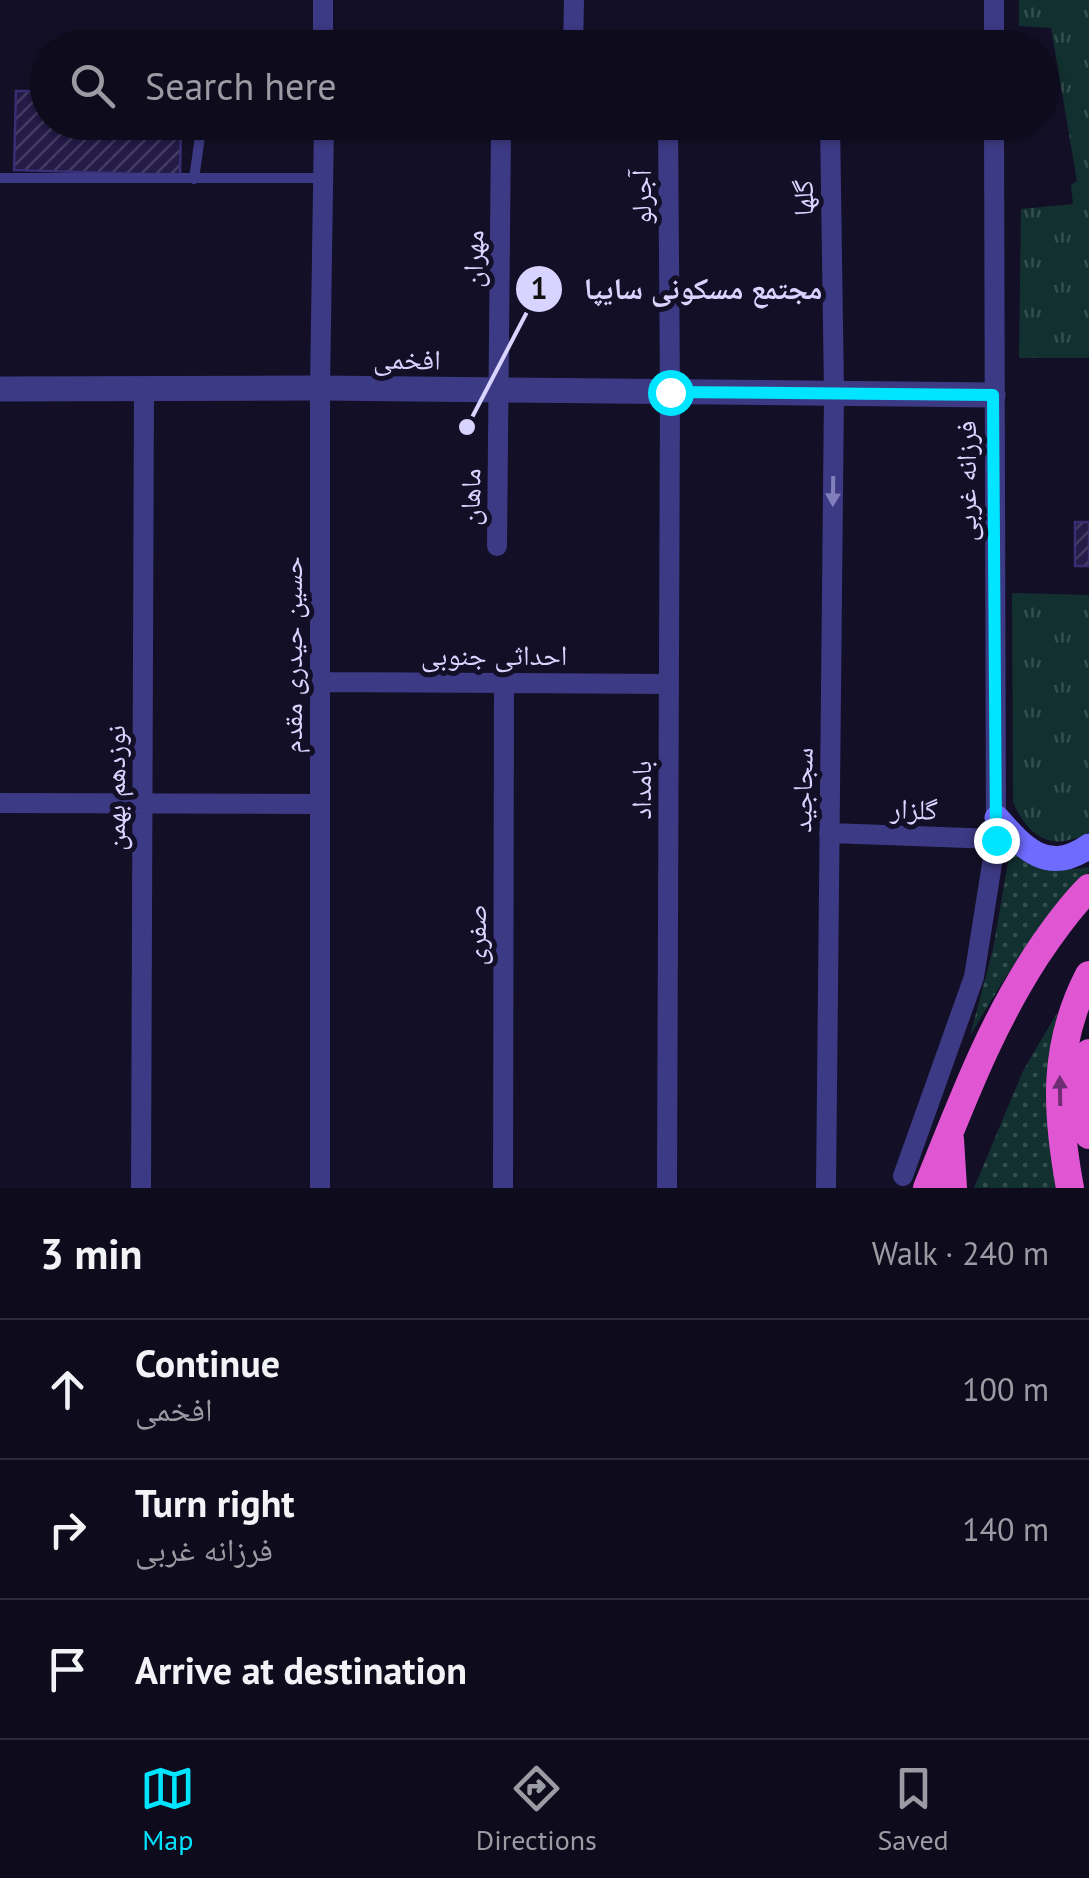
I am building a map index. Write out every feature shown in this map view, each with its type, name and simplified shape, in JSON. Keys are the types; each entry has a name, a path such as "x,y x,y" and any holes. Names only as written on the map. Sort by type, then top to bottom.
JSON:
{"highway":[{"path":"915,1182 950,1133 998,1018 1046,940 1089,888"},
{"path":"1046,940 1089,910"},
{"path":"1070,1188 1061,1128 1060,1065 1071,1019 1089,975"},
{"path":"1089,1053 1083,1101 1089,1135"},
{"path":"950,1133 953,1188"}],"main road":[{"path":"996,829 1036,855 1062,859 1089,846"}],"street":[{"path":"323,0 324,30"},
{"path":"573,30 574,0"},
{"path":"994,0 994,30"},
{"name":"حسین حیدری مقدم","path":"320,1188 320,388 324,140"},
{"name":"مهران","path":"499,390 501,140"},
{"name":"آجرلو","path":"668,140 670,392"},
{"name":"گلها","path":"830,140 834,393"},
{"name":"فرزانه غربی","path":"915,1182 974,978 996,829 994,140"},
{"name":"افخمی","path":"0,388 993,395"},
{"name":"نوزدهم بهمن","path":"140,1188 144,388"},
{"name":"ماهان","path":"497,546 499,390"},
{"name":"بامداد","path":"667,1188 670,392"},
{"name":"سجاجید","path":"826,1188 834,393"},
{"name":"احداثی جنوبی","path":"320,682 669,684"},
{"name":"صفری","path":"503,1188 504,683"},
{"path":"0,803 320,804"},
{"name":"گلزار","path":"830,833 996,829"}],"lane":[{"path":"194,179 199,140"},
{"path":"0,178 324,178"}],"green space":[{"path":"1019,0 1089,0 1089,358 1019,358 1021,209 1073,204 1071,185 1077,181 1059,75 1059,30 1019,26"},
{"path":"1012,593 1089,595 1089,832 1064,841 1043,838 1034,832 1013,802"},
{"path":"1010,851 1038,867 1089,867 1089,872 1039,929 970,1036 993,949"},
{"path":"1057,1013 1047,1079 1056,1188 974,1188 1023,1071"}],"building":[{"path":"16,91 30,91 30,140 181,140 180,175 14,170"},
{"path":"1075,522 1089,522 1089,566 1075,566"}],"place":[{"name":"مجتمع مسکونی سایپا","path":"467,427"}],"route":[{"path":"670,392 993,395 996,840"}]}
